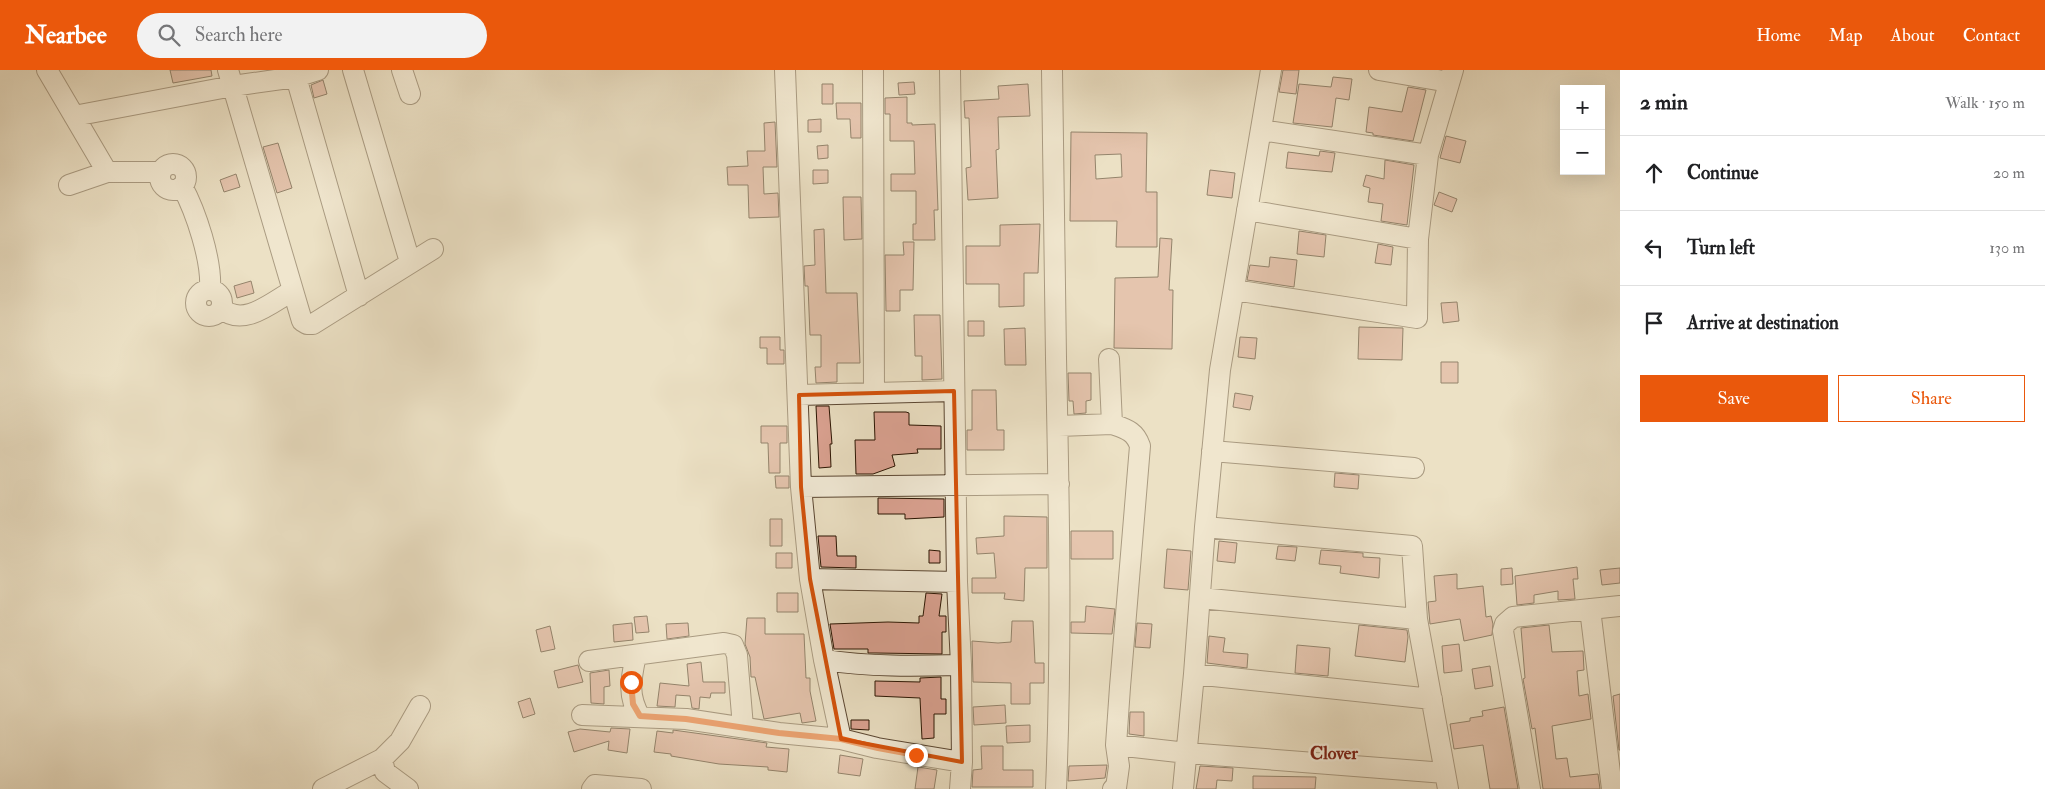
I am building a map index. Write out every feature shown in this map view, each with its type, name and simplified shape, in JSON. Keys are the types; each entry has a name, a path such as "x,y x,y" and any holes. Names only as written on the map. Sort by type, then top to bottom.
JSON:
{"street":[{"path":"47,70 107,172"},
{"path":"74,116 230,78 296,77 318,70"},
{"path":"353,70 410,262"},
{"path":"402,70 410,94"},
{"path":"785,70 799,395 801,487 810,579 824,660 841,739"},
{"path":"873,70 874,392"},
{"path":"950,70 955,485 961,665 962,762 960,789"},
{"path":"1052,70 1056,356 1059,426 1056,789"},
{"path":"1183,789 1220,370 1271,70"},
{"path":"1234,290 1417,318 1418,239 1428,155 1451,76 1379,70"},
{"path":"296,77 359,296"},
{"path":"230,78 302,321 312,324 433,249"},
{"path":"1261,130 1428,155"},
{"path":"69,185 107,172 161,172 168,164 179,165 186,172 182,186 191,202 210,270 210,290 219,294 222,298 221,308 234,316 250,315 292,290"},
{"path":"1248,210 1418,239"},
{"path":"1109,359 1112,424"},
{"path":"799,395 874,392 954,392"},
{"path":"1059,426 1112,424 1129,430 1135,435 1140,446 1116,744 1118,780 1116,788 1113,789"},
{"path":"1212,450 1414,468"},
{"path":"801,487 1059,484"},
{"path":"1116,744 1446,781 1417,619 1412,546 1205,527"},
{"path":"810,579 957,582"},
{"path":"1200,598 1417,619"},
{"path":"1530,789 1503,631 1505,624 1514,617 1620,606"},
{"path":"1590,609 1612,789"},
{"path":"589,661 724,643 733,645 737,655 743,727"},
{"path":"636,655 631,694 633,704 640,716"},
{"path":"824,660 856,665 961,665"},
{"path":"1194,674 1432,699"},
{"path":"323,789 382,773 420,706"},
{"path":"582,715 686,719 841,739 878,748 962,762"},
{"path":"382,773 408,789"},
{"path":"592,789 595,784 641,789"}],"highlighted area":[{"path":"954,391 962,762 841,739 810,579 801,487 799,395"}],"building":[{"path":"170,70 211,70 212,76 173,83"},
{"path":"1283,70 1299,70 1296,94 1279,92"},
{"path":"1333,77 1352,79 1349,100 1336,98 1332,127 1293,123 1299,84 1331,87"},
{"path":"323,80 327,94 314,98 311,85"},
{"path":"914,82 915,94 899,95 898,83"},
{"path":"822,84 833,84 833,104 822,104"},
{"path":"1028,84 1030,116 998,117 999,149 996,150 998,198 968,200 966,168 971,167 969,118 965,118 964,101 999,99 998,86"},
{"path":"1408,87 1426,90 1413,141 1373,135 1373,133 1366,132 1369,107 1402,112"},
{"path":"907,97 907,123 912,123 912,125 935,124 938,210 934,210 935,240 913,240 913,224 916,224 916,191 891,191 891,174 915,174 914,141 890,141 890,114 885,114 885,98"},
{"path":"836,103 861,103 861,138 851,138 850,119 837,119"},
{"path":"821,119 821,132 808,132 808,120"},
{"path":"775,122 777,167 763,167 764,194 778,193 779,217 749,218 748,185 728,185 727,167 748,166 747,151 765,151 764,123"},
{"path":"1071,132 1147,133 1146,192 1157,192 1157,247 1116,247 1117,221 1070,221","holes":["1121,154 1122,177 1096,179 1095,155"]},
{"path":"1446,136 1466,141 1460,163 1440,158"},
{"path":"278,143 292,188 277,193 263,147"},
{"path":"828,145 828,158 818,159 817,146"},
{"path":"1320,151 1335,153 1332,172 1286,168 1288,152 1319,156"},
{"path":"1385,160 1414,165 1407,225 1381,221 1383,204 1368,202 1370,188 1363,186 1366,175 1384,179"},
{"path":"813,170 828,170 828,183 813,184"},
{"path":"1210,170 1235,173 1232,198 1207,195"},
{"path":"236,174 240,187 224,192 220,180"},
{"path":"1439,192 1457,199 1452,212 1434,205"},
{"path":"843,197 861,197 862,239 844,240"},
{"path":"1040,224 1038,273 1024,273 1024,306 999,307 999,284 966,284 966,246 1000,246 1000,225"},
{"path":"824,229 826,293 857,293 860,363 837,363 837,382 816,383 815,367 821,367 821,335 810,335 808,286 805,286 804,266 815,265 814,230"},
{"path":"1299,231 1326,235 1324,257 1297,254"},
{"path":"1160,238 1172,239 1169,290 1173,290 1172,349 1114,348 1115,278 1158,277"},
{"path":"903,242 914,242 913,290 900,290 900,311 886,311 885,255 904,255"},
{"path":"1378,244 1393,247 1391,265 1375,263"},
{"path":"1270,257 1297,260 1294,287 1247,280 1250,265 1269,267"},
{"path":"251,281 254,293 237,298 234,286"},
{"path":"1457,302 1459,321 1443,323 1441,303"},
{"path":"914,315 940,315 942,379 922,380 922,356 915,356"},
{"path":"968,321 984,321 984,336 968,336"},
{"path":"1359,327 1403,328 1402,360 1358,359"},
{"path":"1025,328 1026,365 1005,365 1004,329"},
{"path":"760,337 780,337 780,350 784,350 784,364 767,364 767,348 760,348"},
{"path":"1240,337 1257,338 1255,359 1238,357"},
{"path":"1441,362 1458,362 1458,383 1441,383"},
{"path":"1068,373 1091,373 1091,400 1086,401 1086,413 1074,414 1073,401 1069,401"},
{"path":"972,390 996,390 997,430 1004,430 1004,450 967,450 967,430 972,430"},
{"path":"1235,393 1253,396 1250,410 1233,407"},
{"path":"816,406 829,406 832,444 830,444 831,467 819,468"},
{"path":"874,412 906,412 909,413 909,425 941,426 941,449 917,449 918,453 892,455 895,466 873,474 856,474 855,440 875,440"},
{"path":"761,426 787,426 787,443 780,443 780,473 769,473 768,443 761,443"},
{"path":"1335,473 1359,475 1358,489 1334,487"},
{"path":"775,476 789,476 789,488 776,488"},
{"path":"878,498 944,499 944,517 905,519 905,514 878,514"},
{"path":"1004,516 1047,517 1047,568 1025,568 1024,601 1004,599 1005,593 972,593 972,578 996,578 994,553 977,554 976,538 1004,536"},
{"path":"770,519 782,519 782,546 770,546"},
{"path":"1071,531 1113,531 1113,559 1071,559"},
{"path":"818,536 836,536 837,556 856,556 856,568 821,567"},
{"path":"1219,541 1237,543 1235,563 1217,561"},
{"path":"1278,546 1297,547 1295,561 1276,559"},
{"path":"1167,549 1191,551 1188,590 1164,588"},
{"path":"929,550 940,551 940,563 929,563"},
{"path":"1321,550 1363,553 1363,557 1380,558 1379,578 1340,573 1341,566 1319,564"},
{"path":"776,553 792,553 792,568 776,568"},
{"path":"1577,567 1578,579 1573,579 1575,599 1558,600 1558,591 1534,595 1534,603 1517,605 1515,576"},
{"path":"1512,568 1513,584 1501,585 1501,569"},
{"path":"1620,568 1620,583 1602,585 1600,570"},
{"path":"1457,574 1457,589 1483,586 1486,617 1491,616 1493,624 1492,635 1464,641 1460,619 1430,624 1428,602 1436,601 1434,576"},
{"path":"777,593 798,593 798,612 777,612"},
{"path":"926,593 942,594 939,616 946,616 946,632 942,632 942,654 868,653 868,649 834,649 830,624 919,623 919,616 923,616"},
{"path":"1086,606 1115,609 1112,634 1071,633 1071,622 1085,622"},
{"path":"647,616 649,632 636,633 634,617"},
{"path":"747,618 765,618 765,634 804,634 806,678 810,678 810,691 816,721 802,723 800,713 764,719 755,677 751,677 750,657 745,644"},
{"path":"1012,621 1033,621 1035,663 1044,663 1044,683 1030,683 1030,704 1011,704 1011,683 973,682 972,641 1011,642"},
{"path":"632,623 633,640 614,642 613,625"},
{"path":"688,623 689,636 667,639 666,624"},
{"path":"1137,623 1152,624 1150,648 1135,647"},
{"path":"1359,625 1407,630 1405,662 1355,656"},
{"path":"1549,625 1552,652 1583,651 1584,670 1577,671 1579,696 1588,694 1591,719 1552,726 1556,759 1567,758 1570,777 1598,774 1600,789 1543,789 1535,728 1532,729 1523,679 1525,678 1521,628"},
{"path":"550,626 555,649 541,652 536,630"},
{"path":"1209,636 1225,638 1223,652 1248,654 1247,668 1207,663"},
{"path":"1459,644 1462,671 1444,673 1442,646"},
{"path":"1297,645 1330,648 1328,676 1295,673"},
{"path":"701,662 703,682 725,682 725,693 711,693 710,698 700,697 699,709 692,708 690,696 676,695 675,707 657,706 660,683 689,686 687,664"},
{"path":"578,665 583,682 558,688 554,671"},
{"path":"1490,666 1493,686 1475,689 1472,669"},
{"path":"609,670 610,686 604,687 604,704 591,703 590,673"},
{"path":"941,677 941,699 946,699 946,714 934,714 934,738 922,739 920,698 875,696 875,681 920,682 920,678"},
{"path":"1620,694 1620,750 1619,750 1613,696"},
{"path":"530,698 535,714 523,718 518,702"},
{"path":"1005,705 1006,723 974,725 973,707"},
{"path":"1504,707 1518,789 1490,789 1483,745 1454,749 1450,724 1470,721 1470,718 1483,716 1482,711"},
{"path":"1130,712 1144,712 1144,736 1129,734"},
{"path":"851,720 869,720 869,730 851,729"},
{"path":"1030,725 1030,742 1007,743 1006,726"},
{"path":"611,728 630,729 627,753 608,750 609,741 574,752 568,732 580,729 610,732"},
{"path":"673,730 767,743 766,747 789,749 787,772 768,770 768,767 719,764 654,752 657,731 673,733"},
{"path":"981,746 1003,746 1003,770 1033,770 1033,787 972,787 973,770 982,769"},
{"path":"840,755 863,759 860,776 838,773"},
{"path":"1107,765 1105,778 1068,781 1069,766"},
{"path":"1200,766 1233,768 1232,781 1217,780 1216,789 1196,789"},
{"path":"918,767 937,770 934,789 915,789"},
{"path":"1253,776 1316,777 1315,789 1253,789"}],"district":[{"name":"Clover","path":"1334,753"}],"route":[{"path":"631,682 633,704 640,716 686,719 779,733 841,739 916,755"}]}
